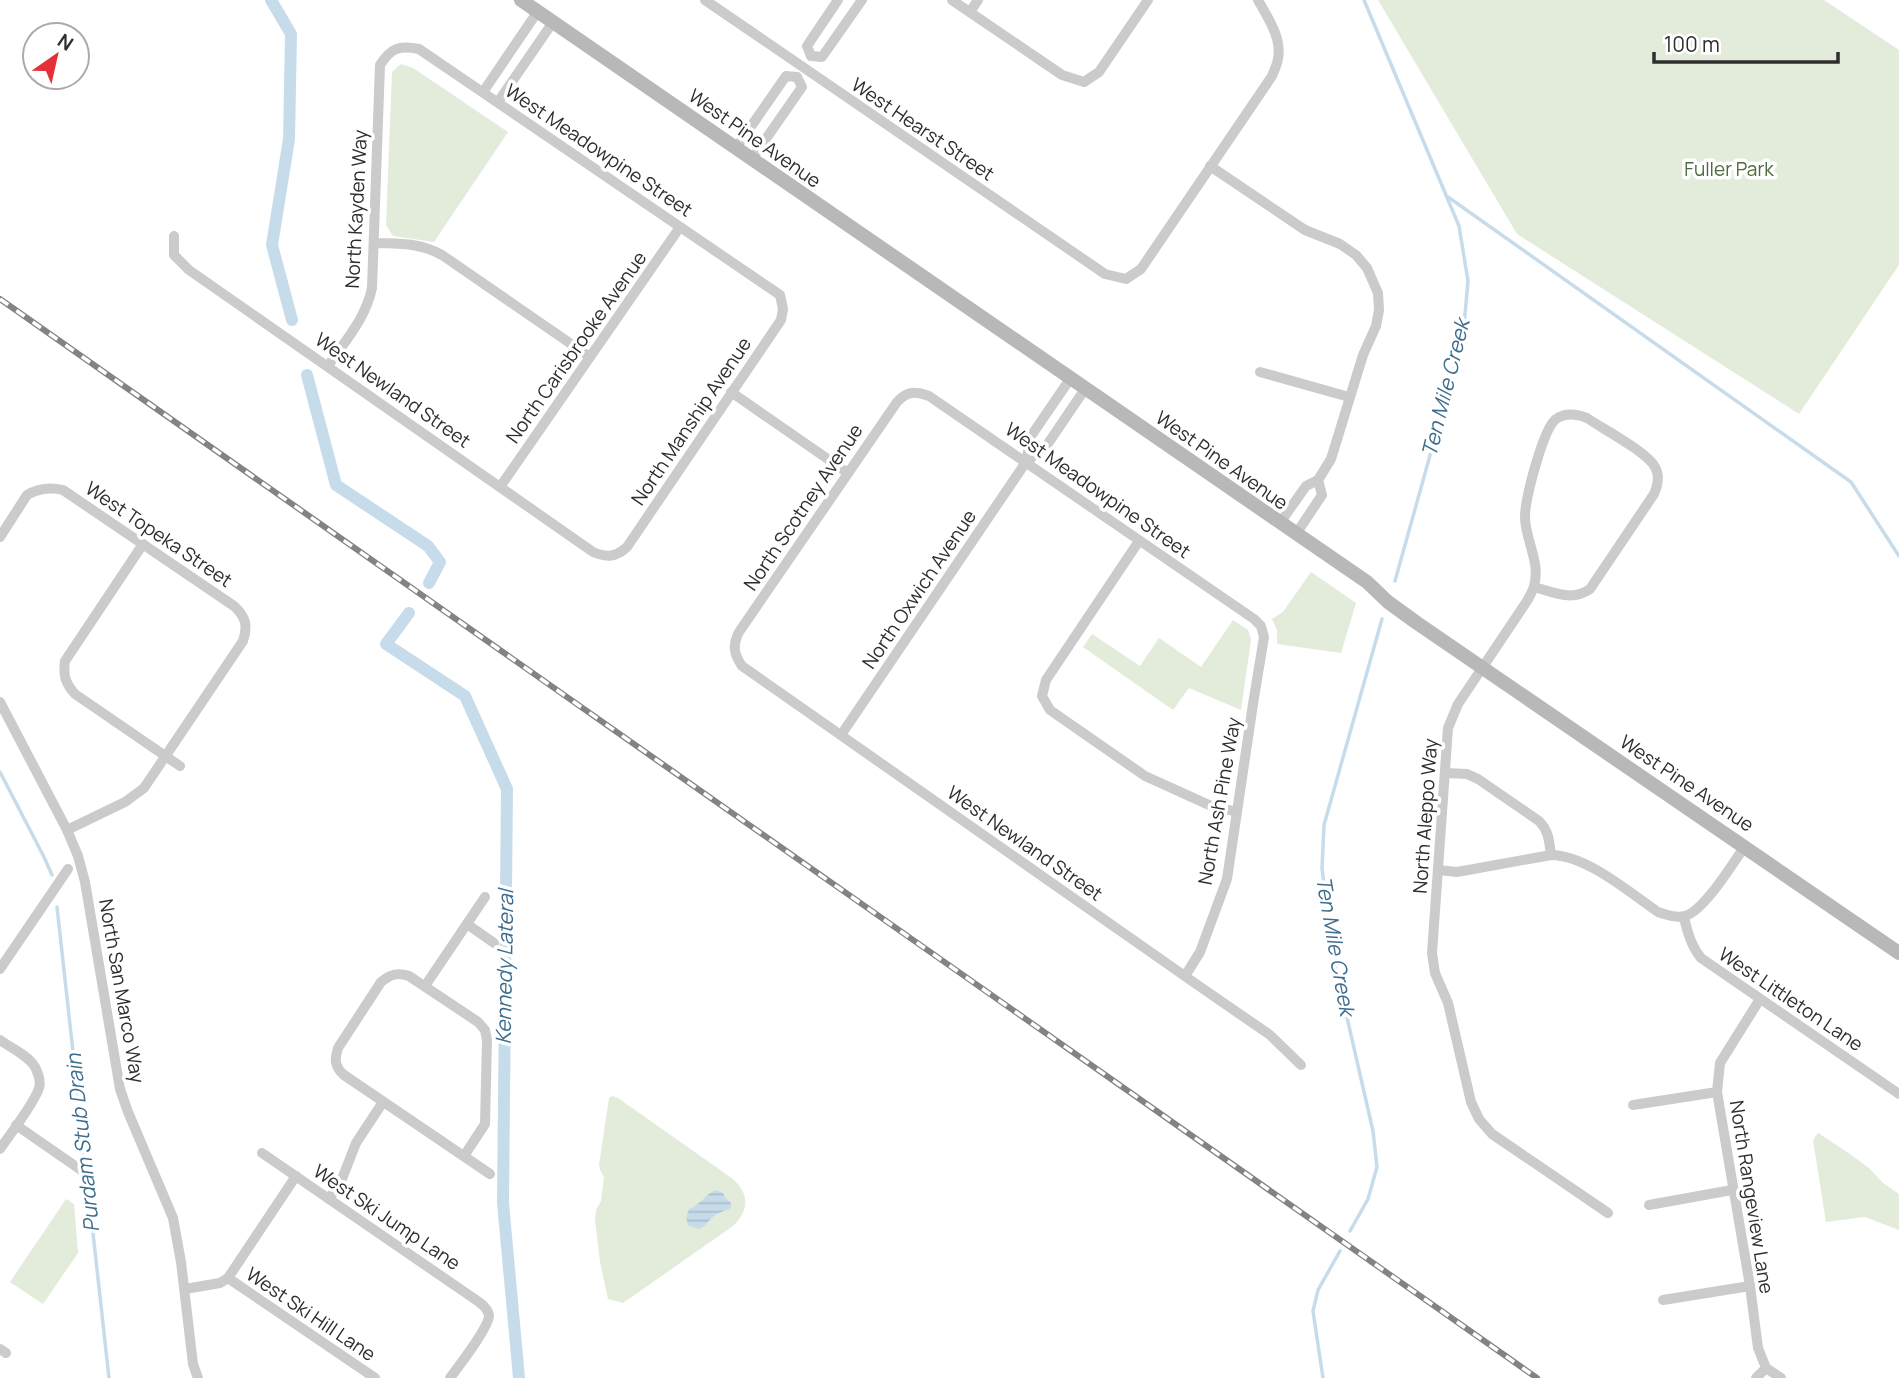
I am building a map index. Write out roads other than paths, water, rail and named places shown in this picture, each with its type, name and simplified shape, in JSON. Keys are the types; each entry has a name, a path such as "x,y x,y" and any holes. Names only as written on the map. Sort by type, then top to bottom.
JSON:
{"street":[{"name":"West Pine Avenue","path":"521,0 1367,582 1388,602 1482,668 1899,953"},
{"name":"West Hearst Street","path":"705,0 800,72 1105,274 1126,279 1141,269 1210,166"},
{"path":"811,57 807,46 838,0"},
{"path":"811,57 822,57 862,0"},
{"path":"952,0 1062,75 1084,82 1099,72 1148,0"},
{"path":"970,12 978,0"},
{"path":"1258,0 1274,29 1278,43 1278,60 1272,76 1210,166 1305,230 1340,244 1356,255 1367,268 1378,293 1379,310 1331,459 1318,480 1306,486 1280,523"},
{"path":"483,92 538,11"},
{"path":"498,102 553,22"},
{"name":"West Meadowpine Street","path":"395,49 419,48 780,295"},
{"name":"North Kayden Way","path":"328,366 365,312 372,288 380,65 387,54 395,49"},
{"path":"736,148 786,76 800,72 811,57"},
{"path":"752,159 802,87 800,72"},
{"name":"North Carisbrooke Avenue","path":"500,487 680,227"},
{"name":"West Newland Street","path":"173,236 174,255 189,270 593,552 611,557"},
{"path":"373,243 414,244 429,248 590,357"},
{"name":"North Manship Avenue","path":"611,557 627,547 781,320 783,309 780,295"},
{"path":"1260,372 1349,397"},
{"name":"North Oxwich Avenue","path":"1027,462 1031,436 1070,379"},
{"name":"North Oxwich Avenue","path":"841,735 1027,462 1047,445 1085,389"},
{"path":"731,392 848,473"},
{"name":"West Meadowpine Street","path":"910,392 929,396 1261,626"},
{"name":"North Scotney Avenue","path":"734,648 739,632 848,473 897,402 910,392"},
{"path":"1578,415 1587,418 1647,457 1656,467 1658,485 1590,589 1574,596 1534,587 1534,560 1525,521 1525,503 1549,426 1560,417 1578,415"},
{"path":"1296,534 1322,495 1318,480"},
{"name":"West Topeka Street","path":"0,537 27,495 45,488 63,490 242,613 246,622 243,641 165,756"},
{"path":"1139,541 1046,680 1042,696 1050,710 1145,776 1209,805 1237,812"},
{"path":"143,544 65,661 64,677 75,694 180,766"},
{"name":"North Aleppo Way","path":"1534,587 1458,704 1448,728 1432,953 1435,973 1448,1003 1471,1102 1479,1119 1492,1134 1608,1213"},
{"name":"North Ash Pine Way","path":"1185,976 1200,952 1227,879 1264,637 1261,626"},
{"name":"West Newland Street","path":"734,648 742,666 1270,1035 1301,1065"},
{"name":"North San Marco Way","path":"0,702 78,856 85,882 120,1089 173,1218 185,1289 193,1364 198,1378"},
{"path":"67,830 125,802 144,788 165,756"},
{"path":"1446,773 1467,774 1478,779 1539,821 1546,827 1549,835 1551,855"},
{"path":"1438,870 1457,872 1562,855 1585,863 1658,912 1684,917 1701,907 1745,846"},
{"path":"0,969 68,869"},
{"path":"425,986 485,897"},
{"name":"West Littleton Lane","path":"1684,917 1689,939 1701,958 1899,1094"},
{"path":"467,924 494,943"},
{"path":"464,1156 481,1130 486,1116 485,1030 478,1022 409,976 394,974 386,977 338,1048 336,1064 344,1075 489,1174"},
{"name":"North Rangeview Lane","path":"1760,999 1720,1062 1717,1092 1758,1348 1766,1368"},
{"path":"0,1040 29,1060 40,1079 34,1098 0,1149"},
{"path":"1633,1105 1717,1092"},
{"path":"329,1199 342,1179 355,1143 383,1102"},
{"path":"16,1125 81,1170"},
{"name":"West Ski Jump Lane","path":"262,1153 480,1302 489,1315 486,1326 450,1378"},
{"path":"185,1289 220,1283 228,1278 296,1176"},
{"path":"1649,1205 1732,1190"},
{"name":"West Ski Hill Lane","path":"228,1278 375,1378"},
{"path":"1663,1300 1750,1286"},
{"path":"1756,1378 1766,1368 1781,1378"}],"water":[{"path":"716,1190 722,1192 731,1203 731,1208 716,1215 701,1228 688,1225 686,1218 689,1209"}],"waterway":[{"name":"Kennedy Lateral","path":"271,0 291,34 289,139 272,245 292,320"},
{"name":"Ten Mile Creek","path":"1364,0 1459,226 1468,281 1463,337 1395,581"},
{"path":"1448,197 1851,482 1899,556"},
{"name":"Kennedy Lateral","path":"307,375 336,485 428,546 440,562 429,583"},
{"name":"Kennedy Lateral","path":"409,613 386,644 465,696 507,789 503,1203 519,1378"},
{"name":"Ten Mile Creek","path":"1350,1231 1368,1199 1377,1167 1373,1131 1332,952 1322,868 1324,825 1382,619"},
{"name":"Purdam Stub Drain","path":"0,772 52,875"},
{"name":"Purdam Stub Drain","path":"57,907 109,1378"},
{"name":"Ten Mile Creek","path":"1323,1378 1313,1311 1318,1290 1340,1251"}],"railway":[{"path":"0,299 1537,1378"}],"park label":[{"name":"Fuller Park","path":"1729,169"}]}
